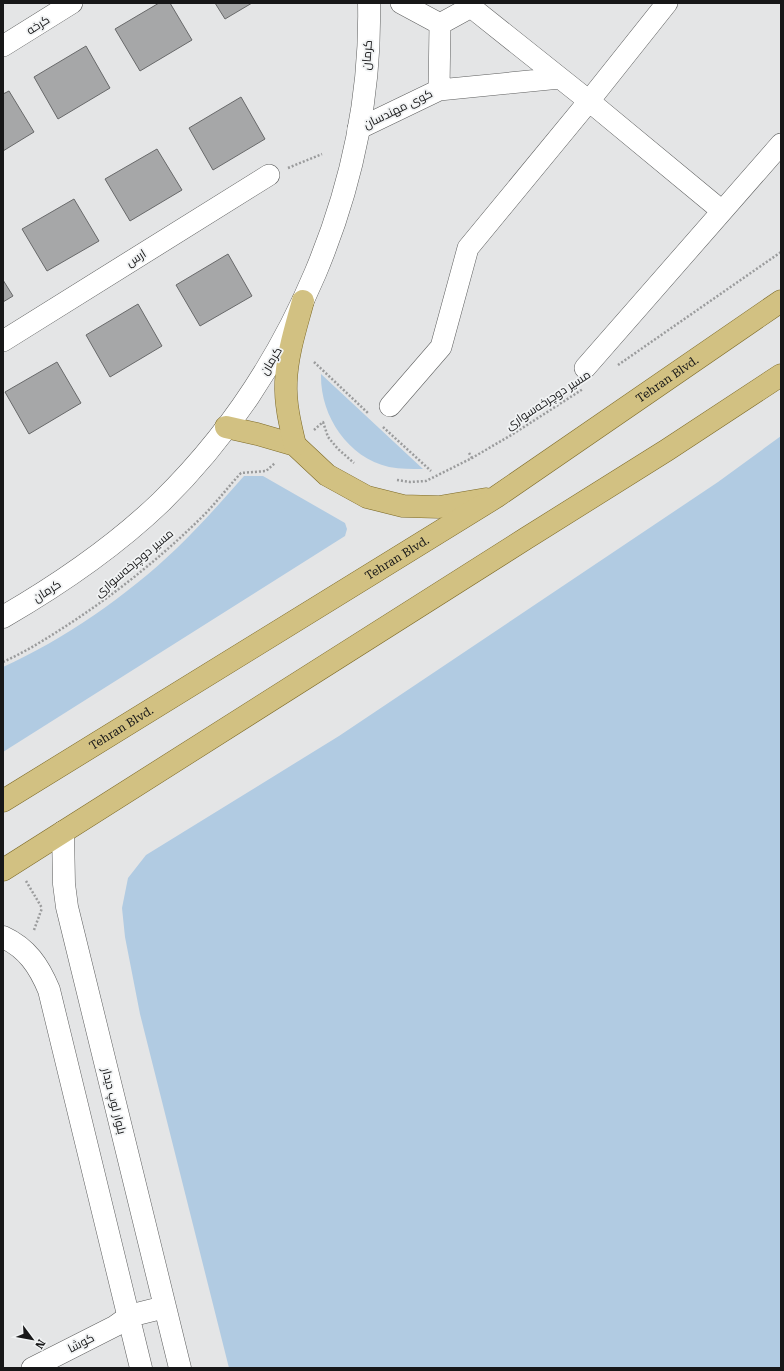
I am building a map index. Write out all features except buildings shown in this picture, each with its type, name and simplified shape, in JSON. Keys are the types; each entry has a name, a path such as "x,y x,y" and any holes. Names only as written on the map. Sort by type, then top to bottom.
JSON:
{"main road":[{"path":"295,445 288,414 286,382 290,349 304,300"},
{"name":"Tehran Blvd.","path":"3,801 496,497 781,301"},
{"path":"3,870 667,450 781,375"},
{"path":"226,427 295,445 327,475 368,497 403,506 438,507 496,497"}],"street":[{"name":"کرخه","path":"3,46 72,3"},
{"name":"کرمان","path":"3,617 45,593 86,565 125,534 161,501 195,465 226,427 255,387 281,344 304,300 323,255 339,208 352,161 367,63 369,3"},
{"path":"401,3 440,24"},
{"path":"390,406 440,347 468,248 589,101 666,3"},
{"path":"440,24 470,5 722,211"},
{"path":"440,24 438,90 560,78"},
{"name":"کوی مهندسان","path":"358,129 438,90"},
{"path":"587,377 722,211 781,144"},
{"name":"ارس","path":"3,341 269,175"},
{"name":"بلوار لوپ دیدار","path":"63,832 64,884 67,907 180,1368"},
{"path":"3,937 18,945 34,960 42,973 48,990 142,1368"},
{"path":"129,1316 165,1307"},
{"name":"کوشا","path":"32,1368 114,1326 129,1316"}],"path":[{"path":"269,175 322,154"},
{"path":"614,368 781,252"},
{"name":"مسیر دوچرخه‌سواری","path":"394,480 410,482 426,481 472,458 514,434 587,377"},
{"path":"323,422 328,437 338,449 358,466"},
{"path":"469,452 472,458"},
{"name":"مسیر دوچرخه‌سواری","path":"3,662 50,637 93,609 133,579 171,546 202,516 241,473 266,470"}],"shaded area":[{"path":"321,374 423,469 402,469 389,467 374,462 349,444 331,419 325,404"},
{"path":"781,436 781,1368 229,1368 140,1014 125,937 122,908 128,878 146,855 339,736 718,482"},
{"path":"244,476 263,476 345,523 347,529 345,536 3,752 3,667 49,644 94,615 137,583 185,540"}]}
